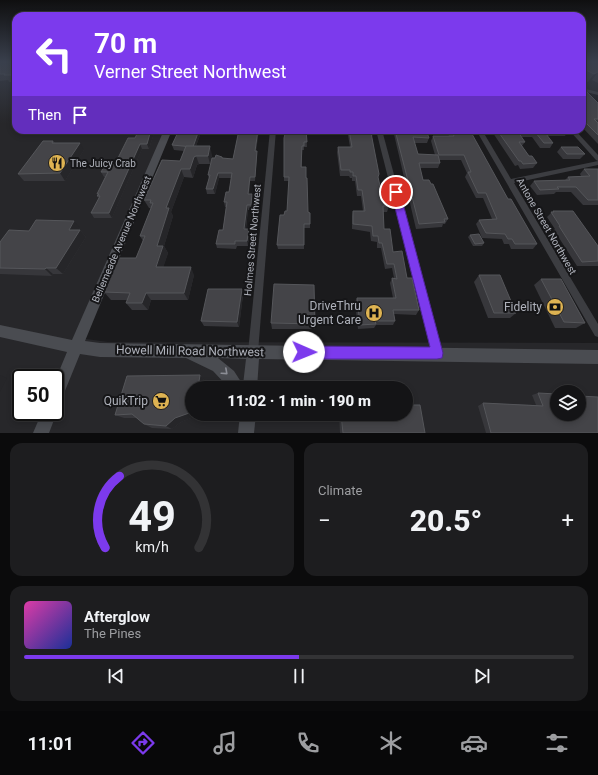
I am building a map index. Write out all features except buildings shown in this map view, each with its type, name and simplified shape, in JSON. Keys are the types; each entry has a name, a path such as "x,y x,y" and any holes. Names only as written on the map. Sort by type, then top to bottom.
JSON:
{"main road":[{"name":"Bellemeade Avenue Northwest","path":"64,376 166,134"},
{"name":"Howell Mill Road Northwest","path":"0,330 75,348 100,350 437,353 598,357"},
{"path":"182,351 203,358 217,365 228,374 232,381"},
{"path":"251,381 253,352"},
{"path":"41,433 46,421"}],"street":[{"path":"586,90 598,94"},
{"name":"Holmes Street Northwest","path":"253,352 273,134"},
{"path":"380,134 437,353"},
{"name":"Antone Street Northwest","path":"481,134 598,332"},
{"path":"576,134 598,159"},
{"path":"510,182 598,163"}],"shaded area":[{"path":"0,82 12,82 12,134 164,134 79,338 108,342 598,343 598,433 0,433"},
{"path":"586,82 598,82 598,94 586,90"}],"place":[{"name":"The Juicy Crab","path":"57,163"},
{"name":"Fidelity","path":"555,307"},
{"name":"DriveThru Urgent Care","path":"374,313"},
{"name":"QuikTrip","path":"161,401"}],"route":[{"path":"304,352 437,353 396,192"}]}
